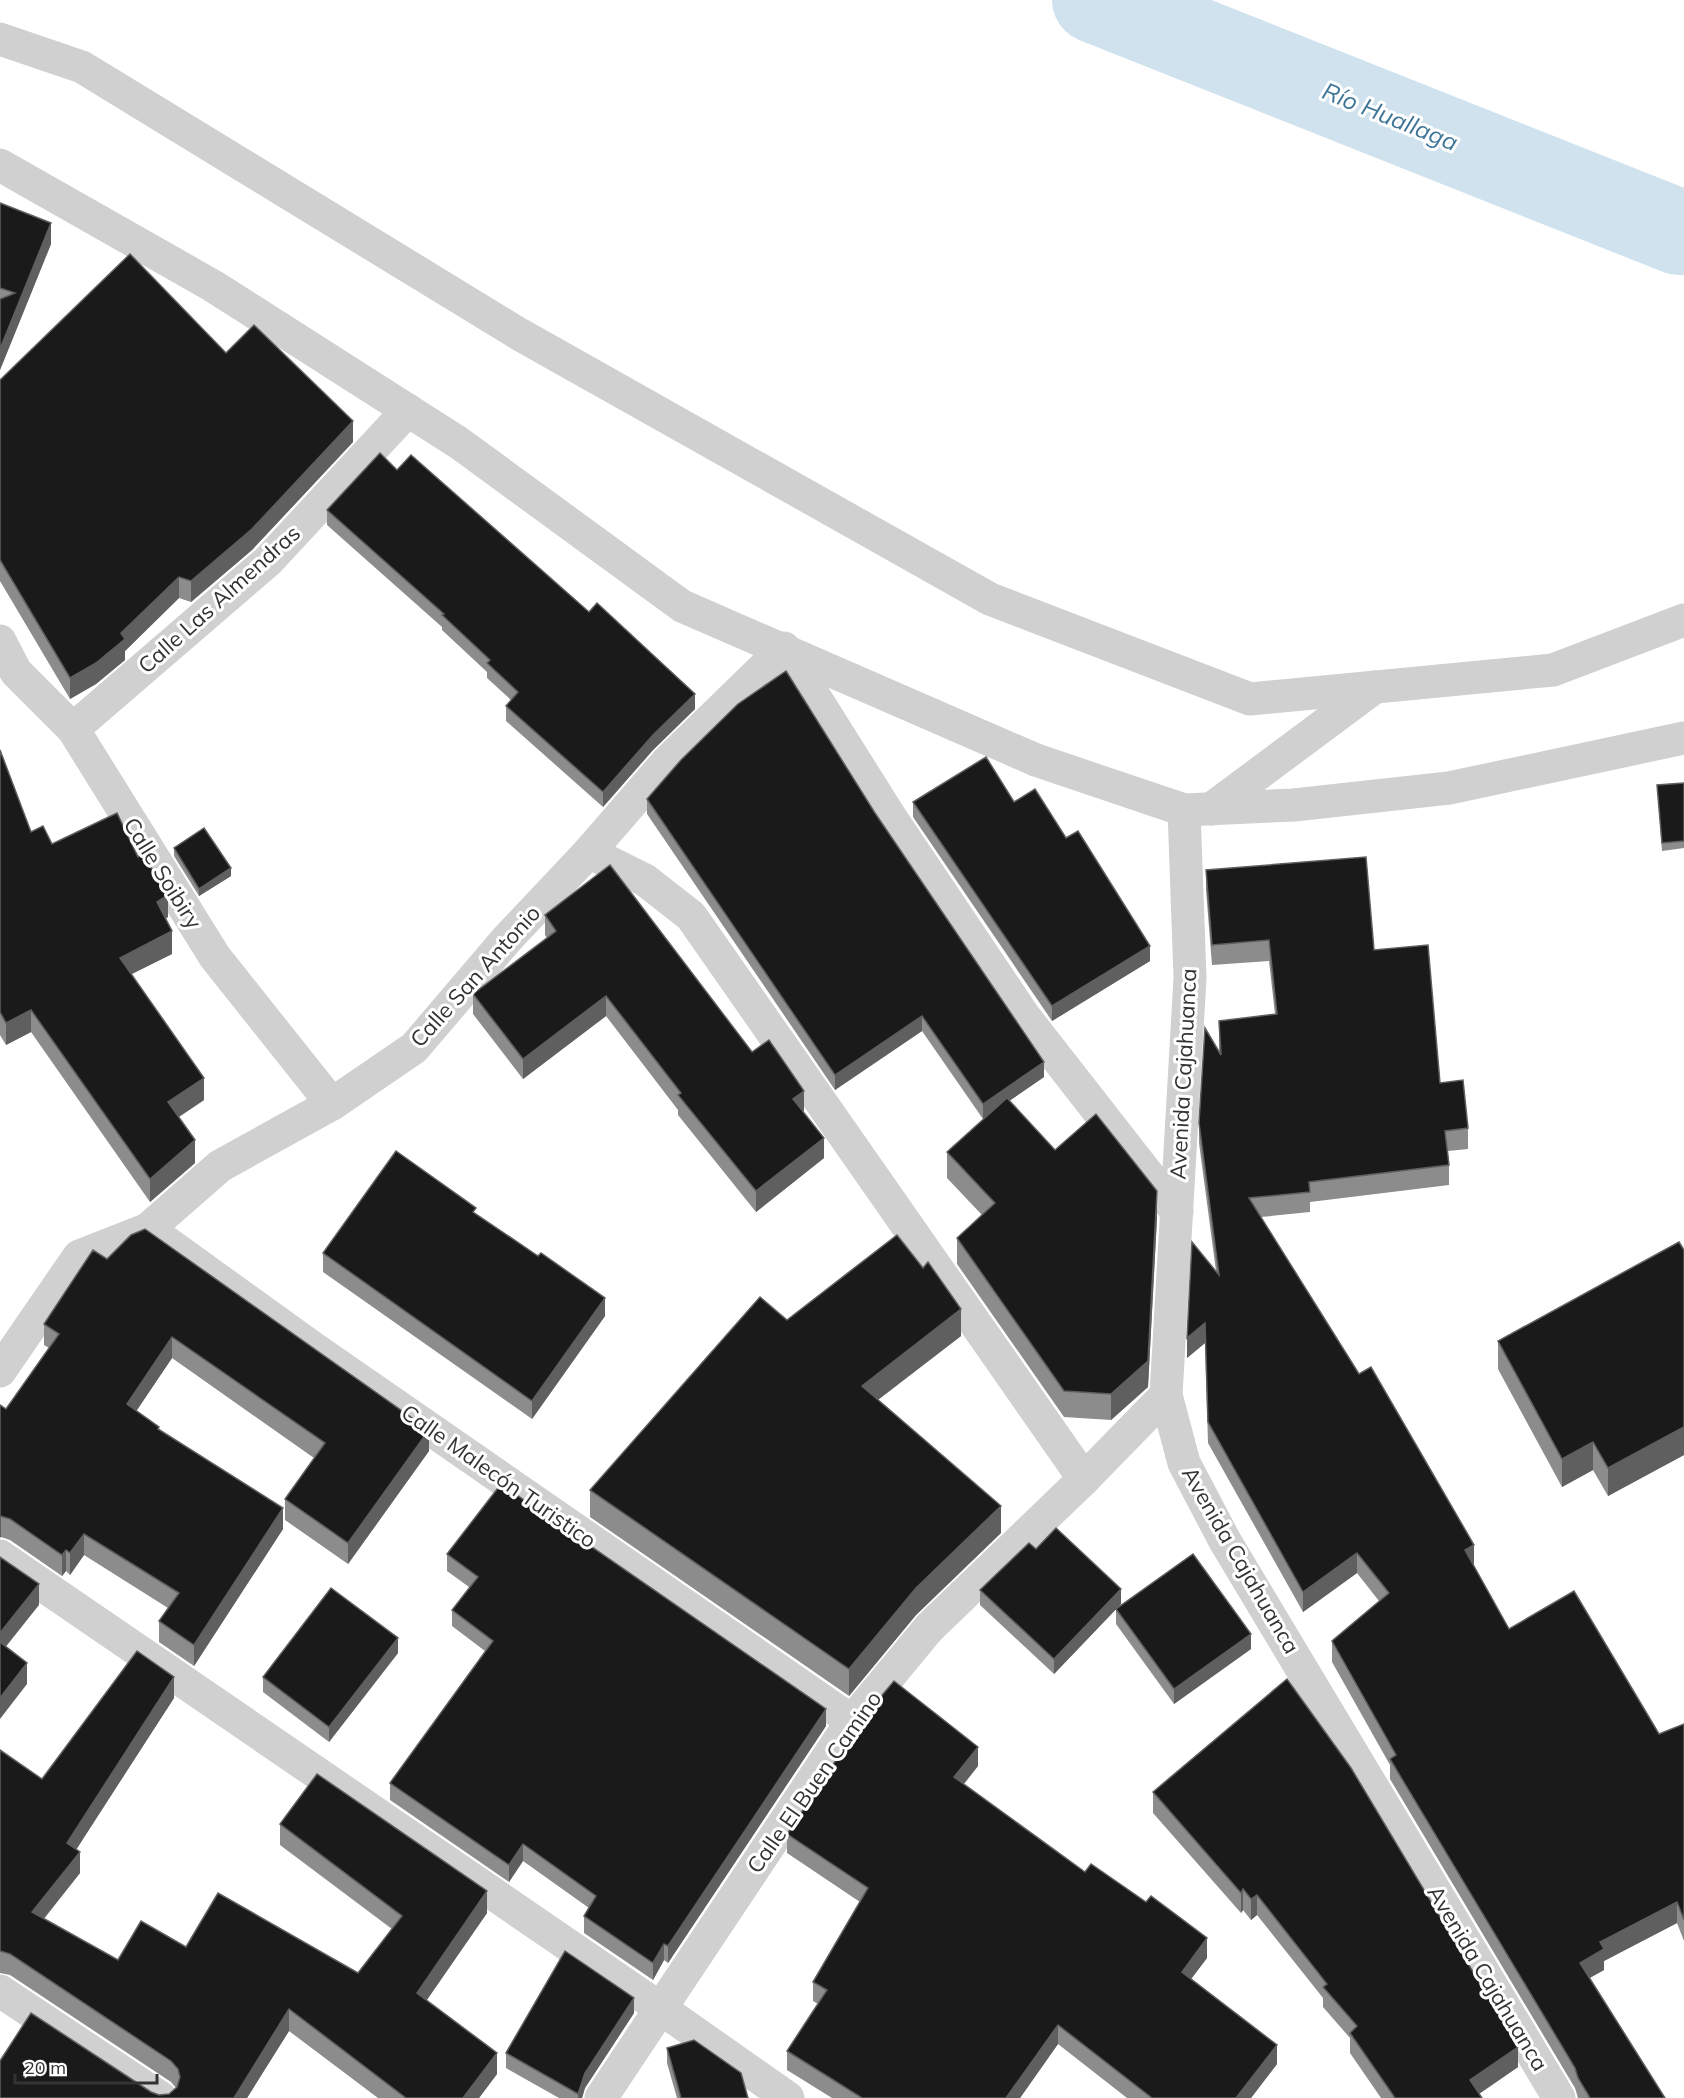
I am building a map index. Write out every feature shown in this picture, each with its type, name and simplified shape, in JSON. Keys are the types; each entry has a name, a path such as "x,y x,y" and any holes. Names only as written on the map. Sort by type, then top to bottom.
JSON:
{"street":[{"path":"0,39 82,67 519,334 990,599 1250,699 1553,670 1684,620"},
{"path":"0,165 213,286 408,410 459,443 682,606 784,648 1036,760 1197,809 1294,805 1449,788 1684,738"},
{"name":"Calle Las Almendras","path":"73,729 268,561 408,410"},
{"name":"Calle Soibiry","path":"0,641 16,672 73,729 215,957 332,1104"},
{"path":"784,648 891,818 1024,1016 1177,1212"},
{"name":"Calle San Antonio","path":"0,1371 79,1256 148,1229 220,1166 332,1104 414,1048 507,939 589,852 667,762 784,648"},
{"path":"1197,809 1375,687"},
{"name":"Avenida Cajahuanca","path":"1197,809 1190,978 1166,1395 1184,1463 1225,1541 1559,2098"},
{"path":"589,852 645,880 691,916 1083,1479"},
{"name":"Calle Malecón Turistico","path":"148,1229 323,1354 852,1721"},
{"name":"Calle El Buen Camino","path":"601,2098 852,1721 929,1628 1166,1395"},
{"path":"0,1556 788,2098"},
{"path":"0,1991 161,2098"}],"building":[{"path":"0,203 51,223 0,349 0,299 15,293 0,288"},
{"path":"130,254 226,353 254,325 353,421 252,529 191,581 179,577 121,633 125,639 96,663 70,678 0,560 0,380"},
{"path":"380,453 397,470 411,455 589,612 597,603 695,694 653,735 603,792 506,706 518,692 487,663 490,660 442,615 444,614 327,510"},
{"path":"786,671 875,813 1044,1062 983,1104 922,1016 835,1075 647,799 681,760 738,704"},
{"path":"0,750 31,832 43,826 52,844 117,813 138,857 143,854 168,895 157,902 172,931 120,958 204,1078 168,1102 195,1140 150,1179 31,1010 6,1023 0,1012"},
{"path":"986,757 1014,802 1035,789 1066,838 1078,831 1150,946 1052,1006 913,802"},
{"path":"1684,783 1684,841 1662,843 1657,785"},
{"path":"204,828 231,868 199,889 174,848"},
{"path":"1366,857 1374,950 1428,945 1440,1083 1463,1080 1468,1128 1445,1131 1449,1165 1309,1182 1310,1192 1249,1198 1359,1374 1371,1367 1474,1545 1465,1550 1509,1629 1574,1591 1659,1734 1684,1724 1684,1920 1677,1902 1600,1942 1604,1949 1580,1963 1665,2098 1590,2098 1575,2068 1390,1759 1396,1755 1332,1641 1389,1593 1357,1553 1303,1592 1208,1422 1205,1323 1187,1338 1192,1242 1219,1275 1199,1123 1205,1028 1221,1055 1219,1021 1277,1014 1269,940 1212,945 1206,870"},
{"path":"610,865 752,1052 769,1040 804,1091 793,1099 824,1138 756,1191 678,1095 681,1093 606,996 523,1059 473,994 556,931 545,915"},
{"path":"1007,1098 1055,1150 1096,1114 1157,1191 1148,1361 1111,1394 1064,1391 957,1238 995,1203 947,1152"},
{"path":"396,1151 476,1208 473,1212 538,1256 541,1253 605,1298 532,1401 323,1253"},
{"path":"145,1229 429,1430 348,1543 285,1499 325,1443 172,1337 127,1404 159,1427 158,1429 283,1508 194,1645 159,1621 179,1593 84,1534 70,1553 66,1550 62,1555 10,1519 0,1516 0,1405 6,1409 59,1334 44,1324 93,1250 107,1259 131,1235"},
{"path":"897,1235 923,1268 928,1262 961,1309 862,1386 1001,1506 916,1588 849,1669 590,1490 760,1297 787,1320"},
{"path":"1679,1242 1684,1250 1684,1427 1608,1468 1593,1442 1562,1459 1498,1341"},
{"path":"501,1484 826,1709 668,1946 664,1944 653,1963 584,1916 596,1896 523,1844 509,1865 390,1783 493,1641 452,1610 478,1577 447,1554"},
{"path":"1056,1528 1121,1589 1054,1659 980,1590 1029,1543 1036,1549"},
{"path":"1193,1554 1251,1634 1174,1689 1116,1609"},
{"path":"0,1557 39,1584 0,1633"},
{"path":"331,1588 398,1638 329,1727 263,1677"},
{"path":"0,1642 27,1663 0,1698"},
{"path":"137,1651 174,1677 67,1843 80,1852 32,1912 118,1960 141,1921 186,1947 218,1893 358,1973 402,1916 280,1824 317,1774 487,1891 417,1993 497,2053 463,2098 406,2098 289,2009 234,2098 0,2098 0,2061 31,2013 151,2092 159,2095 169,2094 177,2087 180,2077 178,2069 171,2061 10,1954 0,1951 0,1750 42,1779"},
{"path":"1287,1679 1351,1768 1518,2047 1470,2080 1482,2098 1395,2098 1350,2033 1357,2026 1323,1987 1327,1984 1257,1895 1251,1899 1243,1889 1241,1893 1153,1792"},
{"path":"894,1681 978,1747 954,1777 1085,1872 1091,1864 1146,1902 1151,1896 1207,1938 1182,1972 1277,2045 1236,2098 1152,2098 1058,2025 1006,2098 862,2098 787,2051 827,1990 813,1982 868,1888 787,1834 867,1713"},
{"path":"565,1951 634,1998 585,2073 578,2094 506,2053"},
{"path":"694,2040 741,2073 748,2098 681,2098 667,2048"}],"waterway":[{"name":"Río Huallaga","path":"1095,0 1679,232 1684,230"}]}
